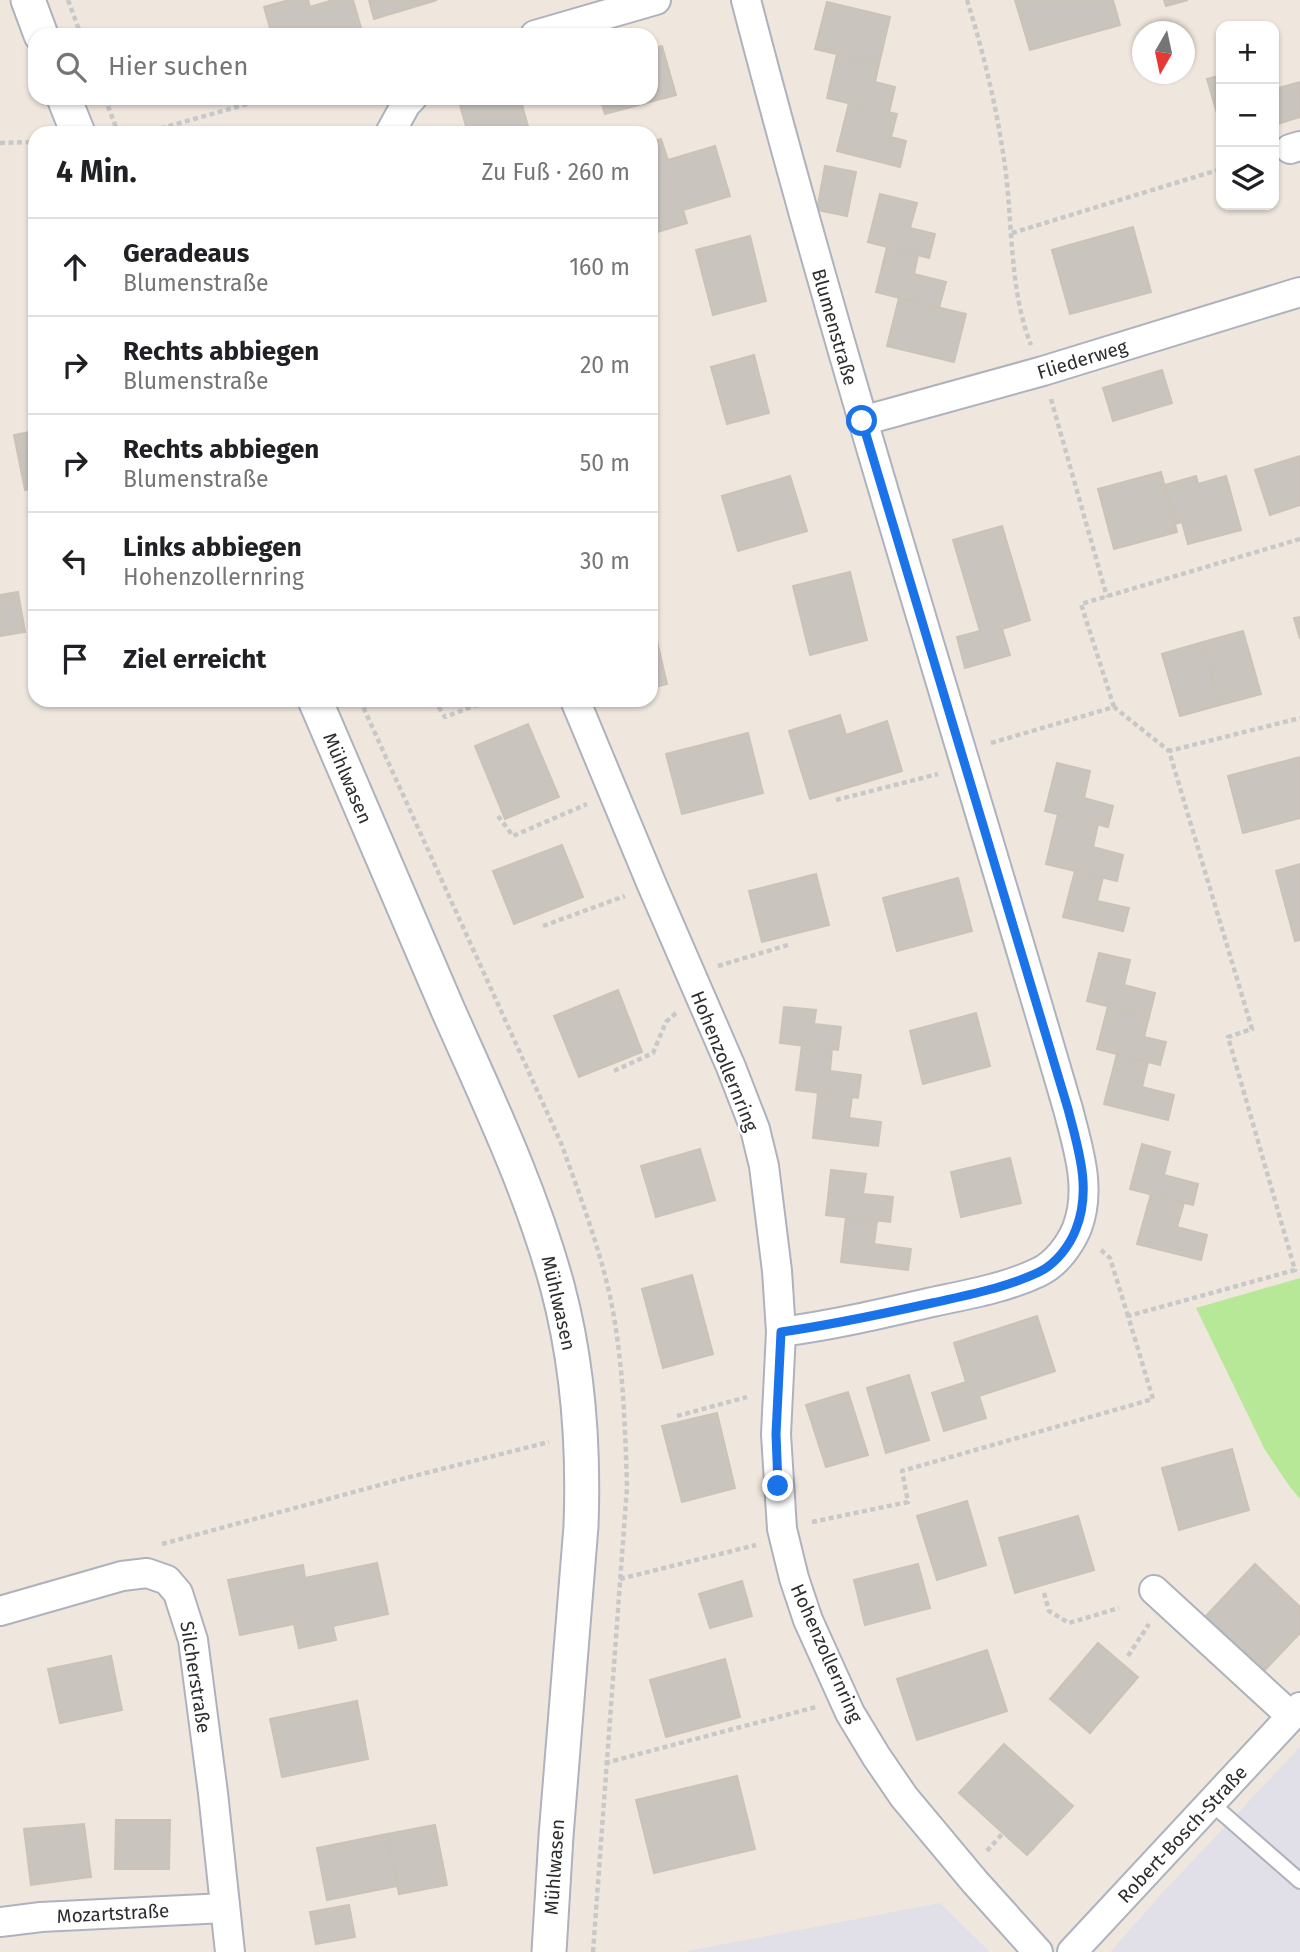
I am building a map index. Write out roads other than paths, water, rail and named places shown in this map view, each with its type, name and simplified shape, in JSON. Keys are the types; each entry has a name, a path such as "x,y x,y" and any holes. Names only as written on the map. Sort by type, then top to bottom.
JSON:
{"street":[{"path":"28,0 38,28"},
{"path":"558,28 656,0"},
{"name":"Blumenstraße","path":"746,0 862,421 1062,1088 1081,1160 1084,1195 1076,1229 1062,1254 1041,1271 1008,1283 875,1316 781,1332"},
{"path":"67,105 75,126"},
{"path":"394,126 405,105"},
{"name":"Fliederweg","path":"862,421 1042,371 1300,292"},
{"name":"Mühlwasen","path":"318,707 509,1149 539,1227 568,1331 581,1437 583,1480 549,1952"},
{"name":"Hohenzollernring","path":"578,707 755,1129 764,1166 778,1271 781,1332 776,1434 783,1533 808,1620 844,1699 876,1756 904,1797 1038,1952"},
{"name":"Silcherstraße","path":"0,1611 122,1576 147,1573 167,1580 178,1593 193,1640 209,1755 230,1952"},
{"name":"Robert-Bosch-Straße","path":"1073,1952 1296,1712 1154,1590"},
{"name":"Mozartstraße","path":"0,1922 41,1917 225,1908"}],"lane":[{"path":"1211,1803 1300,1881"}]}
